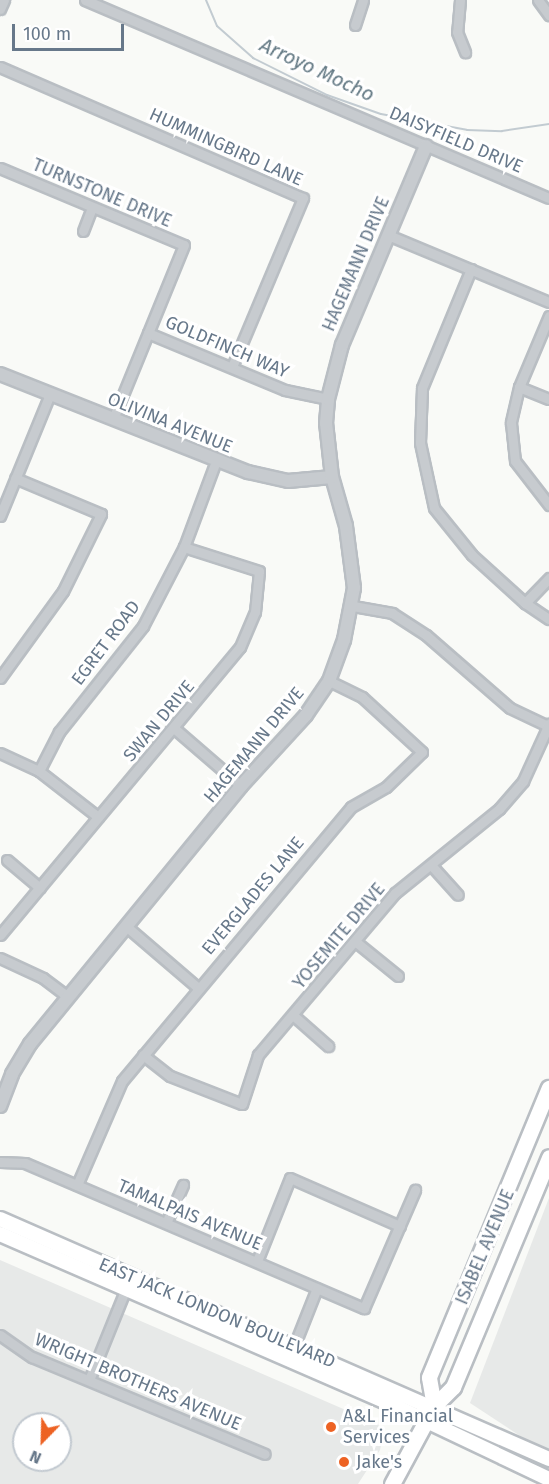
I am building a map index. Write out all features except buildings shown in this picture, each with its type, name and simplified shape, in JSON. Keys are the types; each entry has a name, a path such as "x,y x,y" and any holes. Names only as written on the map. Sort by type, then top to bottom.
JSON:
{"highway":[{"name":"ISABEL AVENUE","path":"434,1406 429,1377 549,1088"},
{"name":"ISABEL AVENUE","path":"392,1484 434,1406 453,1387 549,1157"}],"main road":[{"name":"EAST JACK LONDON BOULEVARD","path":"0,1218 128,1283 549,1479"},
{"name":"EAST JACK LONDON BOULEVARD","path":"0,1234 294,1346 434,1406 549,1459"}],"street":[{"path":"0,9 4,0"},
{"name":"DAISYFIELD DRIVE","path":"85,0 549,198"},
{"path":"356,25 363,0"},
{"path":"460,0 457,32 465,52"},
{"path":"538,0 549,15"},
{"name":"HUMMINGBIRD LANE","path":"0,67 303,198 231,367"},
{"name":"HAGEMANN DRIVE","path":"0,1106 12,1074 30,1044 241,786 306,715 329,681 353,606 346,526 332,477 326,423 328,399 342,345 426,146"},
{"name":"TURNSTONE DRIVE","path":"0,168 184,245 113,419"},
{"path":"82,231 92,208"},
{"path":"388,235 549,302"},
{"path":"471,269 422,388 420,443 434,508 472,555 525,603 549,619"},
{"path":"549,316 519,387 511,423 515,460 549,505"},
{"name":"GOLDFINCH WAY","path":"148,333 285,390 328,399"},
{"name":"OLIVINA AVENUE","path":"0,374 216,461 288,481 332,477"},
{"path":"519,387 549,399"},
{"path":"0,516 50,394"},
{"name":"EGRET ROAD","path":"39,771 59,732 143,626 184,547 216,461"},
{"path":"0,678 63,591 101,514 15,478"},
{"name":"SWAN DRIVE","path":"0,935 175,729 240,647 255,612 259,572 184,547"},
{"path":"525,603 549,578"},
{"path":"353,606 392,613 426,634 510,708 549,725"},
{"name":"EVERGLADES LANE","path":"77,1185 122,1081 197,987 351,807 386,787 422,752 362,697 329,681"},
{"name":"YOSEMITE DRIVE","path":"143,1055 170,1076 242,1104 258,1055 356,942 395,893 499,809 523,780 549,725"},
{"path":"175,729 241,786"},
{"path":"0,753 39,771 98,817"},
{"path":"7,860 40,888"},
{"path":"431,866 458,895"},
{"path":"127,927 197,987"},
{"path":"356,942 398,976"},
{"path":"0,958 43,978 68,997"},
{"path":"293,1015 328,1046"},
{"name":"TAMALPAIS AVENUE","path":"0,1162 25,1163 364,1308 400,1226"},
{"path":"256,1261 290,1178 400,1226 415,1190"},
{"path":"166,1223 183,1185"},
{"path":"89,1380 128,1283"},
{"path":"294,1346 316,1288"},
{"name":"WRIGHT BROTHERS AVENUE","path":"0,1335 32,1358 265,1455"}],"shaded area":[{"path":"549,1198 549,1455 470,1403"},
{"path":"0,1260 378,1424 383,1435 380,1450 358,1484 0,1484"}],"waterway":[{"name":"Arroyo Mocho","path":"206,0 217,26 253,58 327,95 381,114 467,130 502,131 549,124"}],"place":[{"name":"A&L Financial Services","path":"331,1427"},
{"name":"Jake's","path":"344,1462"}]}
